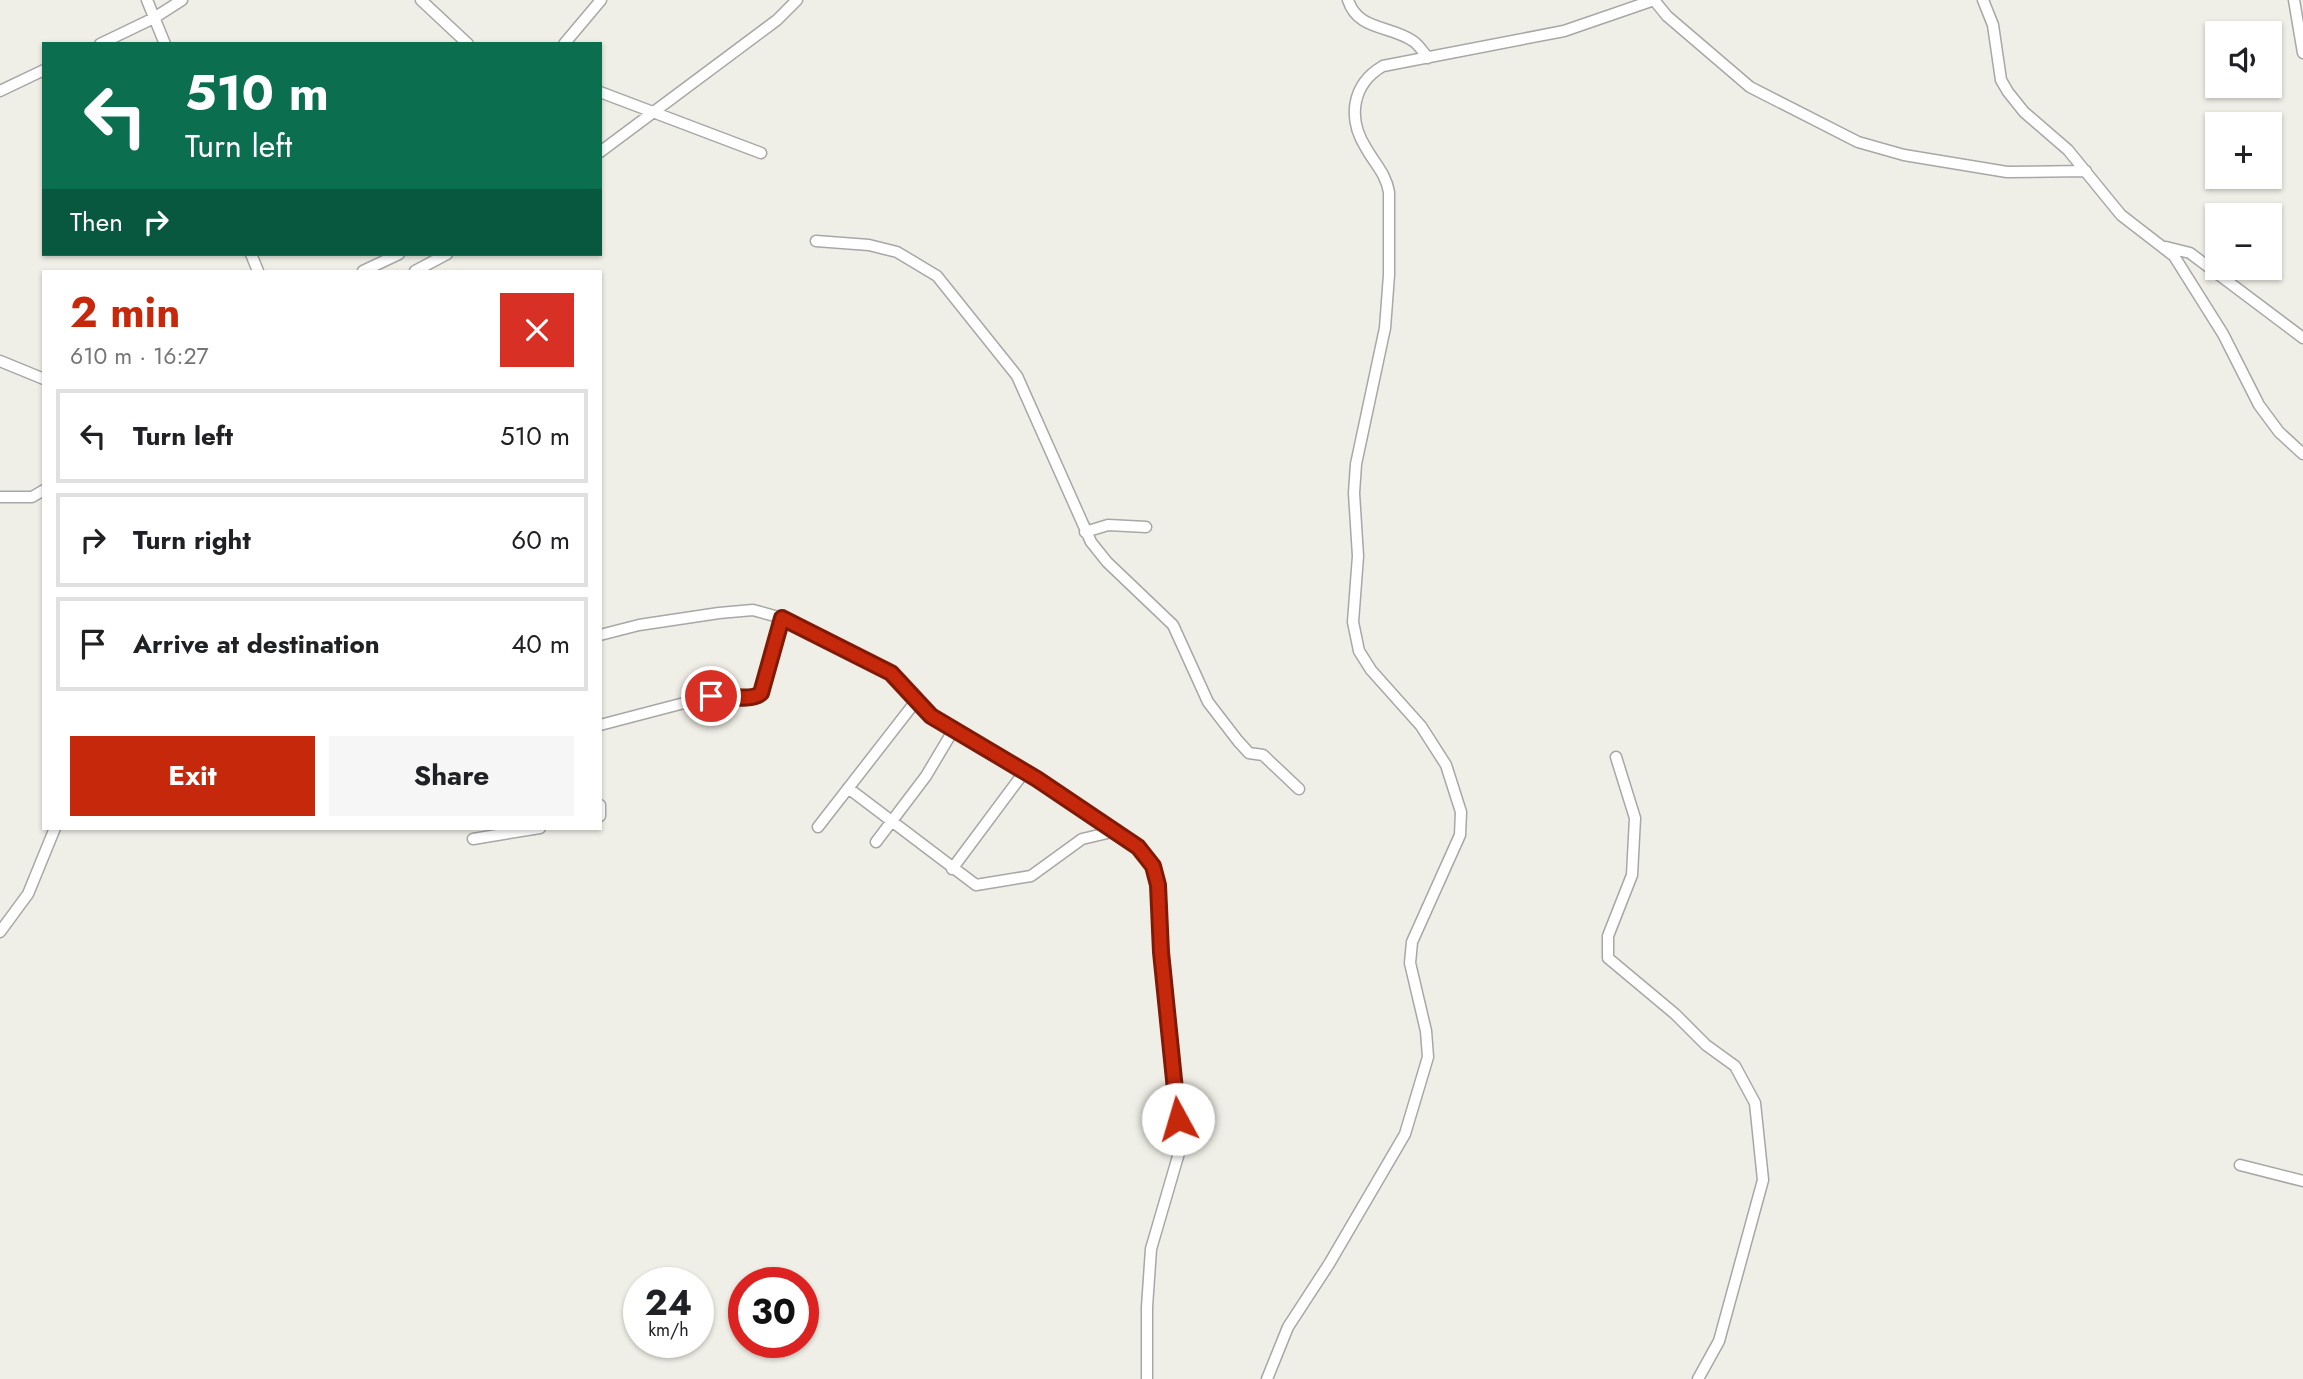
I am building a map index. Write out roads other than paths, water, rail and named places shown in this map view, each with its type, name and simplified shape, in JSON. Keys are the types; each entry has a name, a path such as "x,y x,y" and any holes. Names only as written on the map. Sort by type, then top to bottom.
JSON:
{"street":[{"path":"147,0 164,42"},
{"path":"104,42 155,18 182,0"},
{"path":"421,0 466,42"},
{"path":"566,42 601,0"},
{"path":"602,150 777,20 797,0"},
{"path":"1348,0 1356,17 1415,41 1428,58"},
{"path":"1267,1379 1288,1327 1329,1264 1405,1134 1427,1057 1426,1031 1410,963 1412,942 1460,835 1461,812 1446,765 1421,726 1371,670 1359,651 1353,622 1358,556 1354,493 1356,464 1385,328 1390,203 1387,179 1359,135 1356,102 1359,85 1369,74 1382,66 1563,31 1654,0 1667,16 1750,87 1858,142 1904,155 2007,172 2086,171"},
{"path":"1983,0 1993,24 2001,80 2008,92 2024,112 2068,149 2121,215 2165,247 2188,275 2259,405 2279,432 2303,454"},
{"path":"2294,0 2303,54"},
{"path":"0,91 42,71"},
{"path":"602,93 761,153"},
{"path":"816,241 869,245 897,252 937,276 1017,376 1085,532 1107,562 1173,625 1208,702 1232,733 1249,752 1263,755 1299,789"},
{"path":"2165,247 2190,253 2303,338"},
{"path":"365,270 395,256"},
{"path":"417,270 443,256"},
{"path":"0,360 42,378"},
{"path":"0,497 32,497 42,491"},
{"path":"1085,532 1108,525 1146,527"},
{"path":"602,634 639,625 719,613 753,611 782,618 891,673 931,716 1025,771 1116,831 1138,847 1153,866 1158,885 1161,952 1181,1146 1151,1249 1147,1307 1147,1379"},
{"path":"602,724 711,696 756,697 761,693 782,618"},
{"path":"818,827 916,701"},
{"path":"876,842 926,776 954,729"},
{"path":"1616,757 1635,818 1632,875 1608,936 1608,958 1675,1014 1706,1045 1735,1066 1755,1103 1761,1144 1763,1180 1752,1229 1719,1341 1698,1379"},
{"path":"952,869 1025,771"},
{"path":"848,788 976,885 1031,876 1082,839 1116,831"},
{"path":"0,932 28,894 54,830"},
{"path":"474,839 528,830"},
{"path":"2239,1166 2303,1181"}]}
